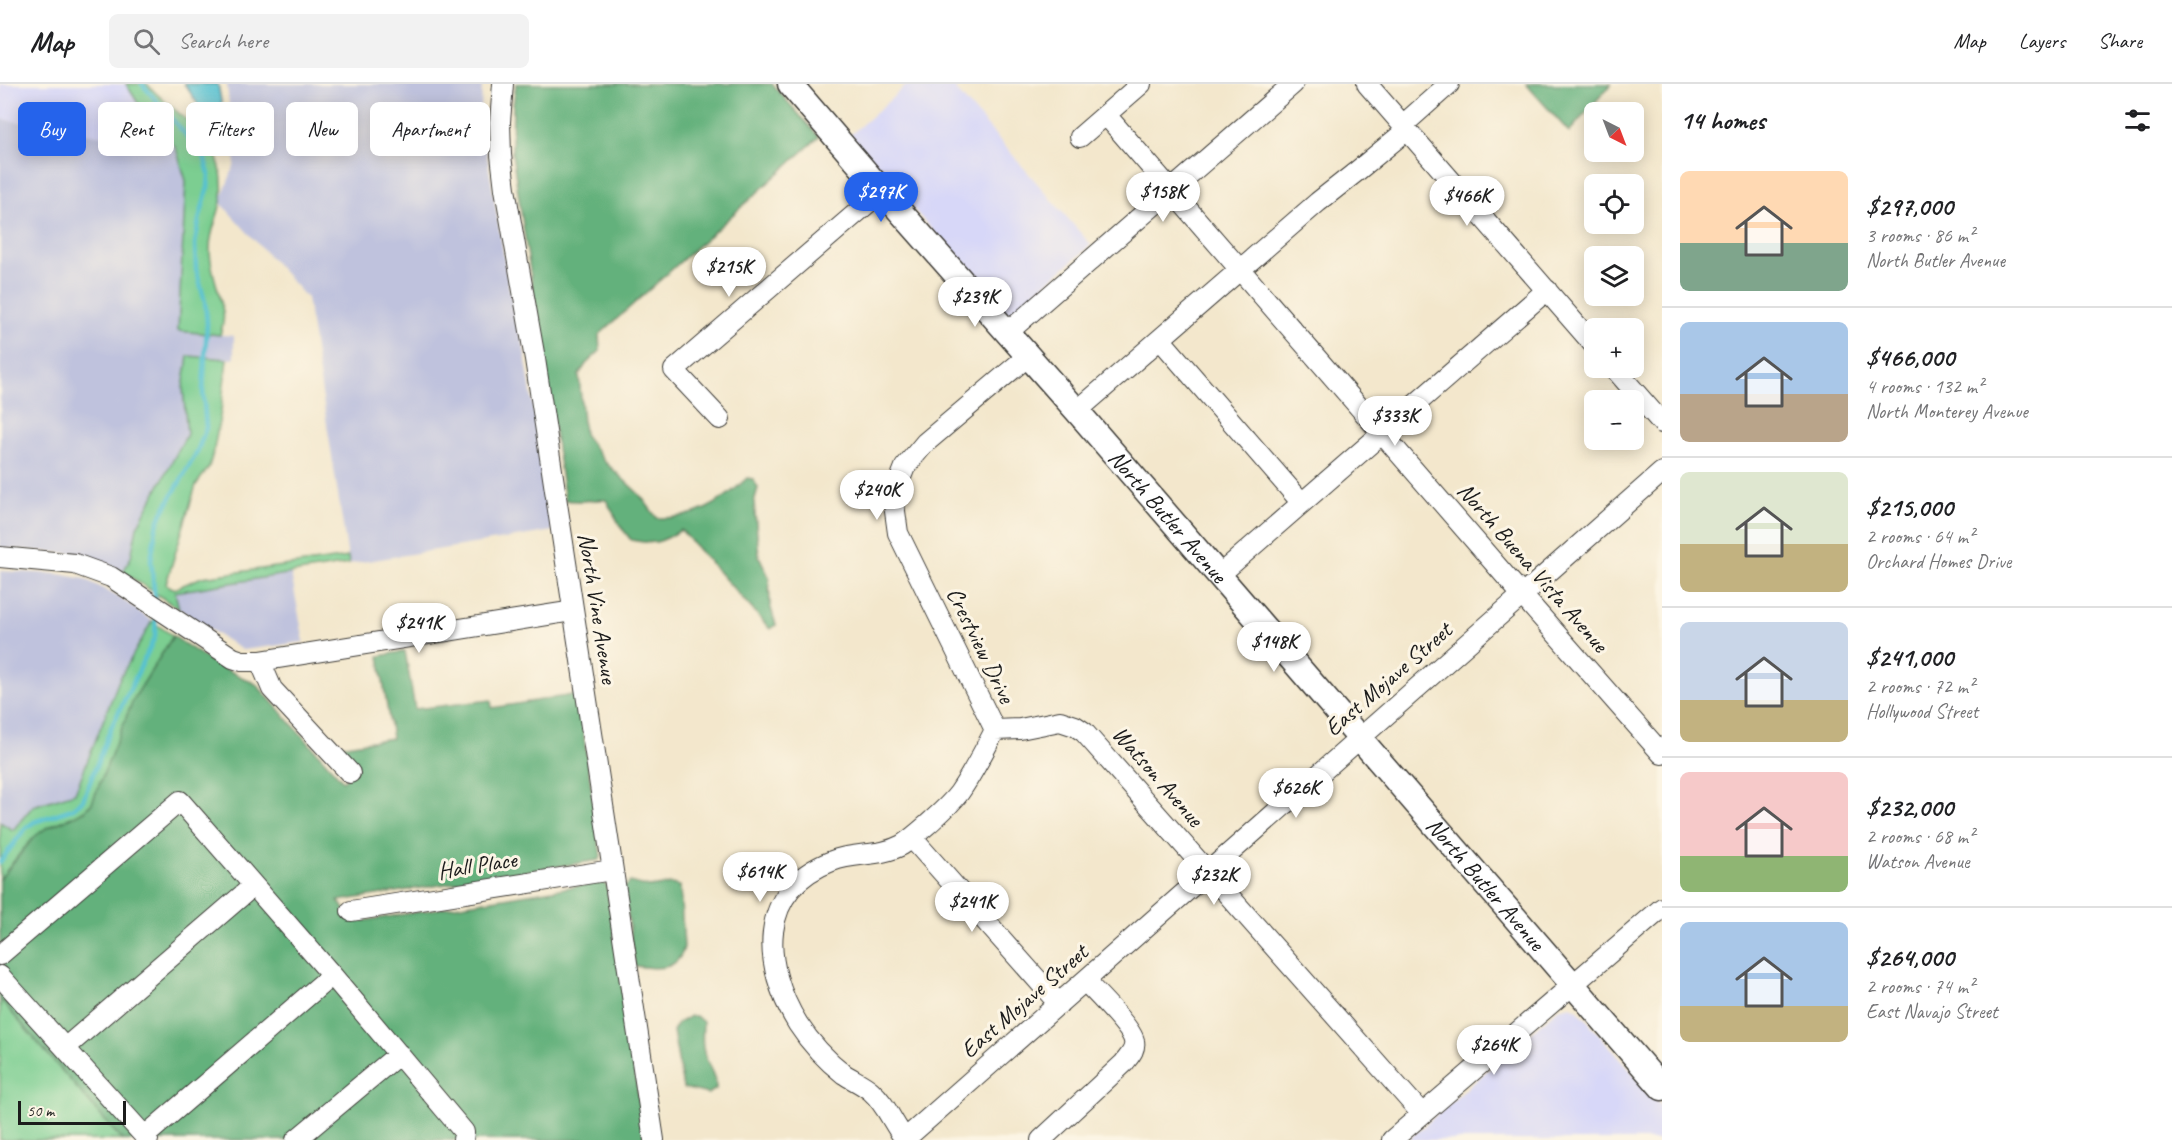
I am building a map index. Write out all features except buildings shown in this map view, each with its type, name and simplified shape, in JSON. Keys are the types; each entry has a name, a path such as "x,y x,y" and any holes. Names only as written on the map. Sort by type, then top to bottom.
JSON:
{"main road":[{"name":"North Butler Avenue","path":"790,84 1077,411 1662,1088"}],"street":[{"name":"North Vine Avenue","path":"503,84 500,122 505,189 535,359 654,1140"},
{"path":"1080,137 1141,84"},
{"path":"1007,333 1293,84"},
{"path":"1367,84 1584,333"},
{"path":"1077,411 1405,127 1449,84"},
{"name":"North Buena Vista Avenue","path":"1106,115 1662,753"},
{"path":"720,419 674,370 882,191"},
{"path":"1218,576 1547,290"},
{"path":"1160,339 1302,503"},
{"name":"Crestview Drive","path":"904,1140 872,1091 826,1060 798,1023 785,999 776,975 771,935 779,906 792,887 806,875 832,861 888,851 912,838 958,794 974,770 995,729 898,533 893,497 905,467 925,443 1028,356"},
{"path":"1623,378 1662,423"},
{"name":"East Mojave Street","path":"904,1140 1662,472"},
{"path":"0,557 62,561 91,568 111,577 233,658 242,661 260,661 573,611"},
{"path":"260,661 272,689 350,773"},
{"name":"Watson Avenue","path":"995,729 1020,729 1060,721 1084,732 1422,1114"},
{"path":"0,955 180,801 399,1054 464,1132 463,1140"},
{"path":"912,838 1059,1004"},
{"name":"Hall Place","path":"351,911 612,870"},
{"path":"65,1048 253,886"},
{"path":"1392,1140 1662,908"},
{"path":"0,976 146,1138 332,975"},
{"path":"1041,1140 1133,1052 1134,1041 1129,1030 1085,981"},
{"path":"296,1140 399,1054"}],"shaded area":[{"path":"0,84 126,84 137,102 98,102 98,135 86,133 86,102 18,102 18,122 0,119"},
{"path":"227,84 482,84 481,102 370,102 370,156 487,156 509,287 523,342 553,531 349,564 307,298 220,202 235,164 234,156 274,156 274,102 229,102"},
{"path":"908,84 960,84 955,89 1091,245 1008,316 849,136"},
{"path":"0,119 18,122 18,156 86,156 86,133 98,135 98,156 174,156 174,148 176,148 186,181 178,331 234,336 234,359 188,356 187,433 137,527 131,557 123,572 98,560 77,554 0,548"},
{"path":"0,571 59,574 85,579 122,599 152,621 119,680 75,793 33,806 13,830 0,822"},
{"path":"291,573 304,642 242,650 179,609 175,592"},
{"path":"1571,1006 1578,1010 1662,1107 1662,1140 1408,1140 1558,1009"}],"green space":[{"path":"126,84 147,84 166,102 137,102"},
{"path":"516,84 772,84 819,137 599,335 600,351 586,364 579,375 584,434 604,461 640,495 657,518 671,518 695,513 717,503 747,478 753,479 758,488 754,502 759,556 769,577 770,605 776,625 770,629 681,530 657,542 631,540 606,500 565,500 512,153"},
{"path":"1526,84 1611,84 1595,102 1584,102 1584,115 1569,132"},
{"path":"174,109 186,119 186,156 216,156 222,175 222,196 211,236 210,250 224,315 220,335 178,331 186,181 174,146"},
{"path":"188,356 227,359 214,449 209,467 196,485 166,584 174,589 202,577 348,557 349,564 175,592 179,609 123,572 131,557 137,527 187,434 183,388"},
{"path":"152,621 173,636 133,700 92,803 81,812 37,835 0,879 0,822 13,830 33,806 75,793 119,680"},
{"path":"173,636 215,664 256,684 343,781 358,767 339,746 392,738 379,656 405,651 415,709 491,700 492,708 578,694 601,857 599,860 338,901 356,922 602,882 607,886 645,1140 122,1140 0,999 0,879 34,837 45,829 85,811 92,803 133,700"},
{"path":"630,882 649,887 671,884 680,886 684,947 677,961 671,965 658,968 635,966 624,888"},
{"path":"0,999 122,1140 0,1140"},
{"path":"690,1016 696,1016 703,1022 703,1049 716,1084 716,1089 708,1094 683,1088 673,1031 678,1023"}],"water":[{"path":"184,84 218,84 221,102 197,102"}],"waterway":[{"path":"142,84 204,156 209,174 195,244 196,269 205,302 207,323 203,391 206,428 197,452 162,513 156,528 151,560 155,600"},
{"path":"0,862 25,829 34,822 72,809 83,800 110,730 155,637 156,614"}]}
